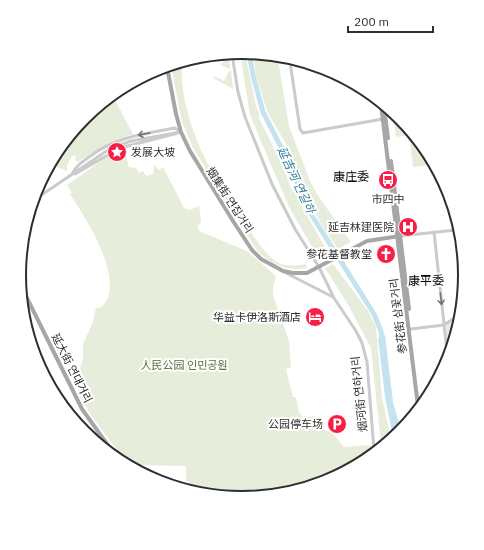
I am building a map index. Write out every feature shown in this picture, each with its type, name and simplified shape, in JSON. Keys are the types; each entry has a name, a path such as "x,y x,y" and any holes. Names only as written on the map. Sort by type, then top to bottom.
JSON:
{"main road":[{"name":"烟集街 연집거리","path":"168,72 181,132 197,165 252,250 266,263 283,271"},
{"name":"参花街 삼꽃거리","path":"382,111 420,398"},
{"name":"参花街 삼꽃거리","path":"385,114 417,401"},
{"path":"283,271 302,273 319,267 354,247 377,238 399,236"},
{"name":"延大街 연대거리","path":"27,299 85,414 104,441"}],"street":[{"name":"烟河街 연하거리","path":"233,59 241,104 260,156 288,217 319,267 334,298 356,331 365,354 374,446"},
{"path":"290,64 300,129 303,133 383,119"},
{"path":"41,196 101,154 118,145 181,132"},
{"path":"399,236 453,230"},
{"path":"434,232 446,346"},
{"name":"烟集街 연집거리","path":"283,271 334,298"},
{"path":"411,329 444,325 454,318"}],"green space":[{"path":"225,59 229,59 230,69 221,65"},
{"path":"241,59 246,59 256,106 260,115 258,116 284,169 292,191 295,190 301,205 330,256 319,259 289,207 250,115"},
{"path":"254,59 279,62 289,126 310,181 318,196 351,242 338,249 321,224 303,189 305,187 287,146 267,111 256,75"},
{"path":"182,67 184,97 190,119 203,156 209,166 227,192 257,242 265,251 279,263 289,265 306,264 307,268 287,268 269,261 258,252 193,148 182,122 172,70"},
{"path":"231,70 233,89 213,78 215,76 224,81"},
{"path":"115,100 133,134 113,141 77,162 75,159 76,155 72,156 67,165 67,171 56,166 62,155 89,122"},
{"path":"394,121 406,136 396,137"},
{"path":"408,138 422,155 428,165 413,167 410,142 408,142"},
{"name":"人民公园 인민공원","path":"124,148 129,167 136,168 139,173 143,171 146,176 153,174 154,165 159,170 163,167 184,208 190,210 199,206 201,222 198,226 199,231 247,251 276,276 273,295 289,341 291,367 286,369 293,397 296,397 299,412 303,418 315,416 318,430 326,430 330,432 344,447 370,445 371,448 362,455 325,475 298,484 256,491 228,491 189,485 189,481 186,481 186,466 139,465 119,452 91,415 80,397 78,376 83,359 83,344 93,322 96,308 102,307 108,298 110,285 104,258 98,243 84,216 70,194 72,193 67,185 107,157"},
{"path":"333,264 368,311 376,327 382,398 390,432 380,440 371,348 347,303 325,268"},
{"path":"453,321 449,338 447,338 446,325"}],"water":[{"path":"385,335 393,402 399,423 392,431 385,397 378,338"}],"waterway":[{"name":"延吉河 연길하","path":"250,59 263,112 285,155 311,214 374,314 381,331 382,342"}],"place":[{"name":"发展大坡","path":"117,152"},
{"name":"市四中","path":"388,180"},
{"name":"延吉林建医院","path":"408,227"},
{"name":"参花基督教堂","path":"386,254"},
{"name":"华益卡伊洛斯酒店","path":"315,317"},
{"name":"公园停车场","path":"337,424"}],"district":[{"name":"康庄委","path":"351,177"},
{"name":"康平委","path":"426,281"}]}
